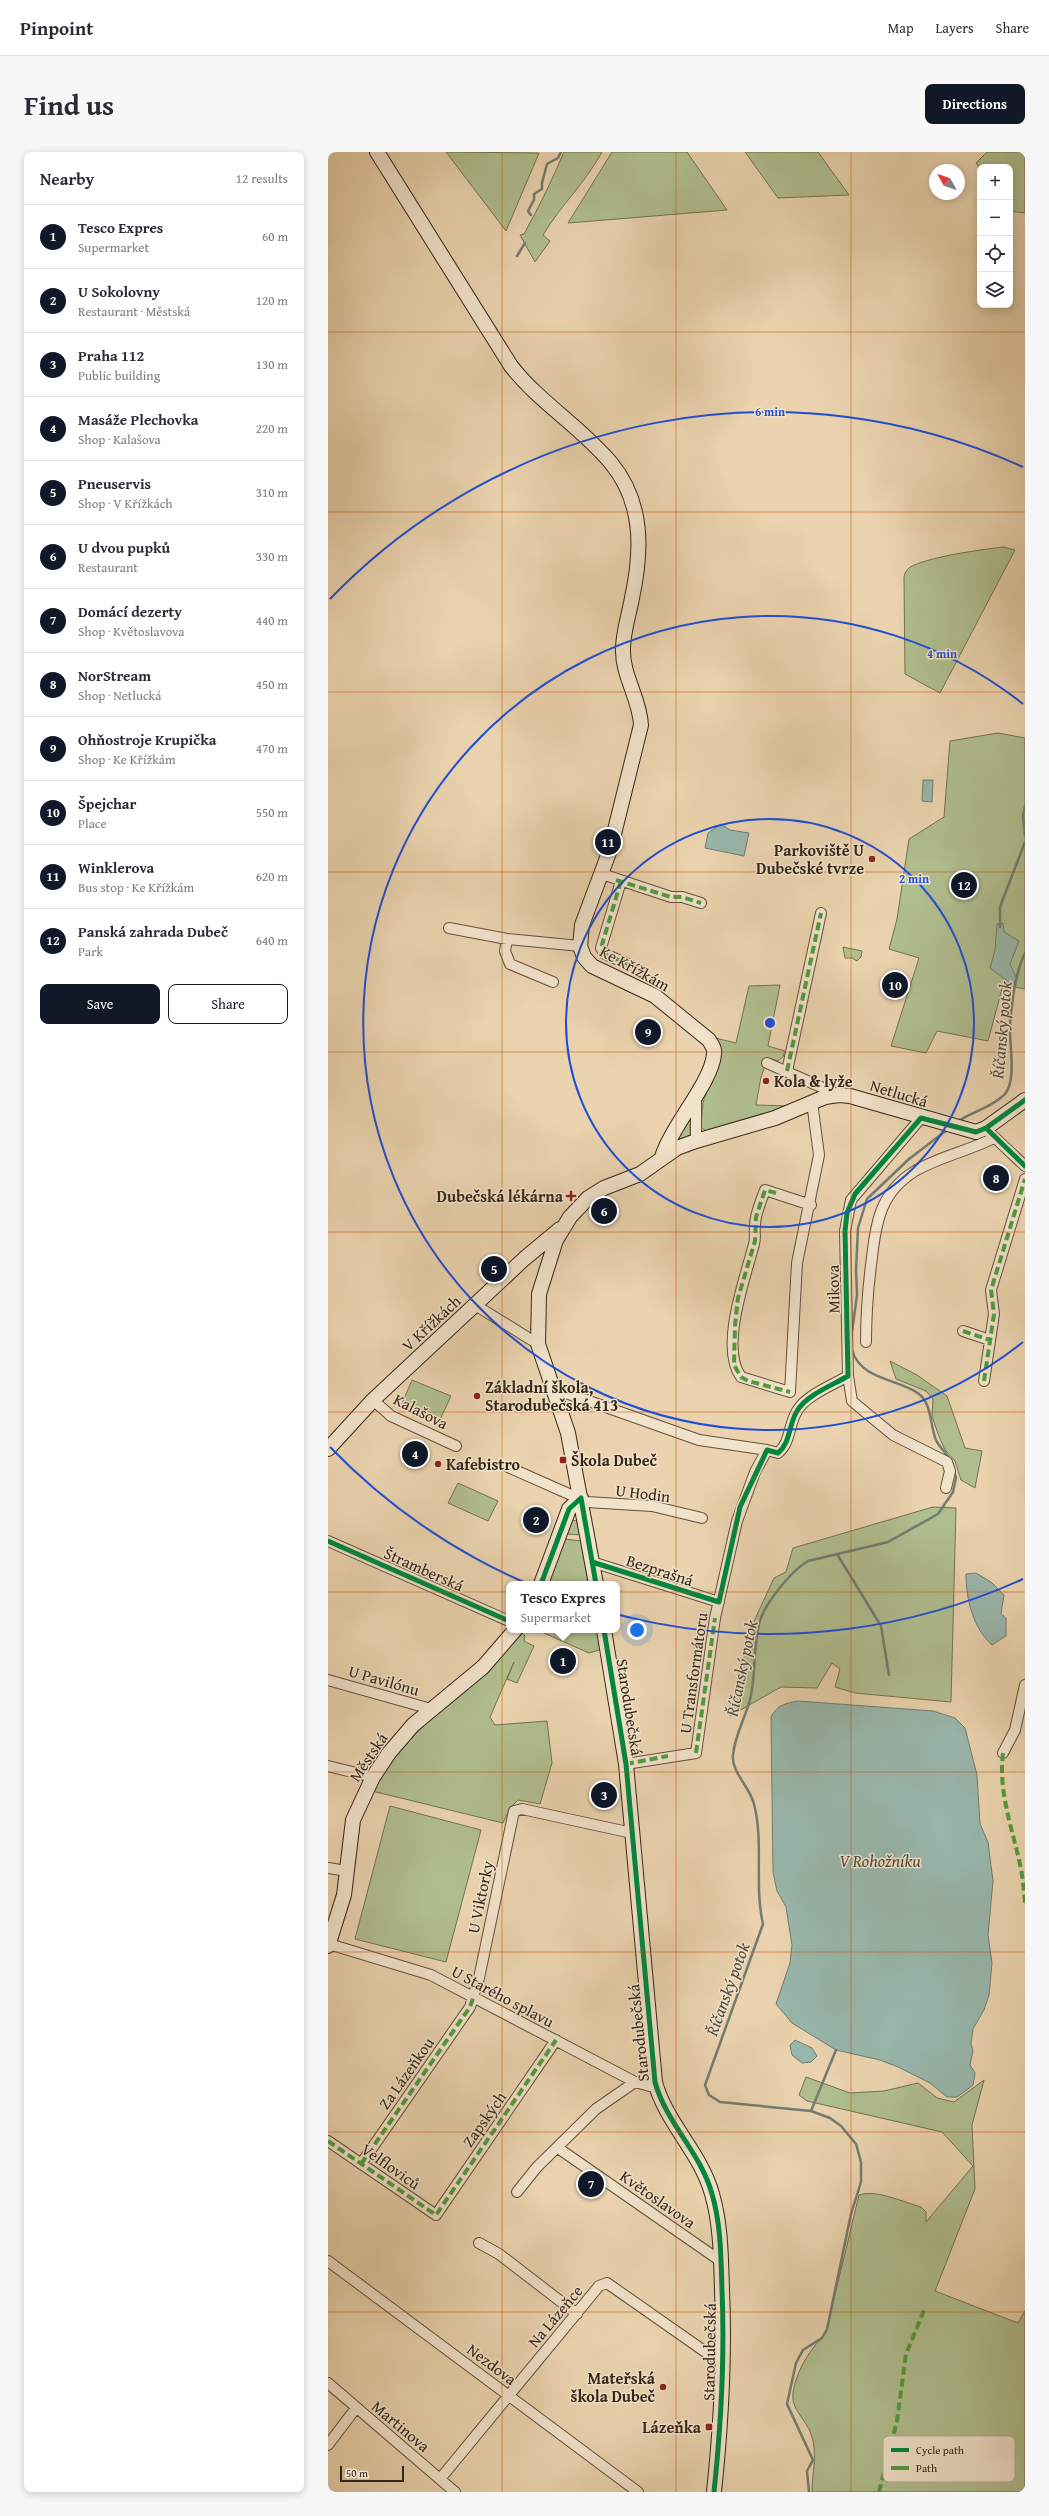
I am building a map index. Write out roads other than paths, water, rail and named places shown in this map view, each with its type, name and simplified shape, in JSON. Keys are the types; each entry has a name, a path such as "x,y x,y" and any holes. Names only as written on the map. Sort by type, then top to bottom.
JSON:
{"street":[{"name":"Ke Křížkám","path":"377,152 511,366 539,397 611,463 627,489 637,517 639,552 623,650 625,666 639,706 641,725 620,813 602,874 582,925 580,946 584,957 592,966 655,996 708,1040 714,1050 714,1056 696,1093"},
{"path":"602,874 671,897 682,897 701,903"},
{"path":"621,881 601,948 605,954 630,965"},
{"path":"787,1071 821,913"},
{"path":"449,928 507,939 580,946"},
{"path":"507,939 505,951 510,964 553,982"},
{"path":"767,1063 838,1095"},
{"path":"696,1093 696,1141"},
{"path":"595,1581 568,1433 538,1344 539,1294 547,1262 562,1227 594,1194 640,1174 662,1157 672,1132 696,1093"},
{"name":"Netlucká","path":"662,1157 696,1141 775,1118 812,1102 838,1095 864,1100 968,1131 990,1133"},
{"path":"1025,1100 990,1133 1025,1166"},
{"path":"811,1205 765,1190 756,1218 755,1241 740,1291 734,1325 734,1366 741,1377 790,1392 797,1263 811,1205 819,1155 812,1102"},
{"name":"Mikova","path":"921,1118 855,1194 847,1213 844,1231 848,1376 852,1401 893,1435 947,1462 950,1471 946,1488"},
{"name":"Mikova","path":"866,1342 867,1288 872,1238 881,1209 897,1186 914,1172 990,1133"},
{"path":"984,1381 994,1314 991,1290 1025,1179"},
{"name":"V Křížkách","path":"328,1448 373,1400 475,1305 562,1227"},
{"path":"475,1305 538,1344"},
{"path":"963,1331 990,1340"},
{"path":"552,1388 698,1440 767,1450 778,1454 788,1440 791,1424 798,1409 805,1402 848,1376"},
{"name":"Kalašova","path":"373,1400 391,1416 456,1446"},
{"name":"U Transformátoru","path":"626,1764 696,1753 714,1623 740,1507 767,1450"},
{"path":"508,1467 581,1498"},
{"path":"542,1581 569,1509 581,1498"},
{"name":"U Hodin","path":"581,1498 587,1502 652,1506 702,1518"},
{"name":"Štramberská","path":"328,1541 506,1620"},
{"name":"Bezprašná","path":"592,1562 719,1602"},
{"name":"Městská","path":"328,1945 341,1908 353,1820 373,1776 400,1739 431,1709 483,1667 512,1633"},
{"name":"Starodubečská","path":"604,1633 626,1764 657,2088 666,2110 707,2179 714,2202 722,2262 723,2358 720,2429 714,2492"},
{"name":"U Pavilónu","path":"328,1680 431,1709"},
{"path":"1003,1753 1015,1730 1025,1684"},
{"path":"328,1766 373,1776"},
{"name":"U Viktorky","path":"473,1998 513,1814 516,1809 522,1809 632,1833"},
{"path":"328,1868 347,1871"},
{"name":"U Starého splavu","path":"328,1945 431,1975 635,2082 657,2088"},
{"name":"Za Lázeňkou","path":"361,2164 465,2013 473,1998"},
{"name":"Zapských","path":"436,2215 556,2040"},
{"path":"517,2192 537,2167 596,2109 635,2082"},
{"name":"Velfloviců","path":"328,2141 436,2215"},
{"name":"Květoslavova","path":"558,2148 722,2262"},
{"path":"479,2243 499,2254 577,2314"},
{"name":"Nezdova","path":"328,2261 638,2492"},
{"name":"Na Lázeňce","path":"440,2479 599,2286 607,2283 707,2353 715,2358 723,2358"},
{"name":"Martinova","path":"328,2383 454,2492"},
{"path":"328,2445 356,2408"}],"water":[{"path":"923,780 933,780 932,802 922,801"},
{"path":"721,824 730,830 749,833 744,856 705,848 708,833"},
{"path":"1003,923 1004,932 1019,941 1010,964 1016,977 1014,984 1010,983 990,968 995,950 997,924"},
{"path":"976,1573 991,1582 1004,1595 1001,1614 1006,1618 1006,1636 992,1645 985,1638 975,1622 969,1603 966,1574"},
{"name":"V Rohožníku","path":"798,1701 933,1711 955,1718 965,1728 977,1775 980,1824 988,1842 993,1881 988,1935 992,1963 989,1995 984,2010 973,2029 971,2044 973,2051 970,2065 975,2073 973,2085 957,2097 947,2097 930,2083 880,2060 836,2050 792,2023 776,2004 790,1963 792,1945 786,1907 777,1891 773,1872 771,1717 773,1713 782,1705"},
{"path":"795,2040 812,2048 817,2056 811,2062 802,2063 792,2055 790,2045"}],"waterway":[{"path":"531,215 528,211 534,200 534,194 542,189 547,164 558,158 561,152"},
{"path":"517,256 525,243"},
{"name":"Říčanský potok","path":"1025,806 1023,816 1025,835"},
{"path":"1000,927 1000,907 1025,842"},
{"name":"Říčanský potok","path":"957,1122 1000,1099 1009,1088 1012,1071 1010,1025 1014,988 1025,953"},
{"name":"Říčanský potok","path":"852,1332 857,1295 856,1270 858,1228 867,1199 909,1159 947,1130"},
{"name":"Říčanský potok","path":"852,1350 857,1360 872,1374 911,1389 923,1398 929,1409 936,1440 950,1460"},
{"name":"Říčanský potok","path":"809,2492 807,2471 813,2460 787,2404 796,2363 803,2350 822,2338 827,2329 851,2214 861,2182 861,2162 856,2144 841,2126 830,2118 811,2111 720,2102 709,2095 705,2085 763,1924 759,1894 757,1819 752,1798 735,1767 733,1755 752,1691 759,1624 766,1607 772,1598 786,1580 808,1561 888,1542 938,1514 953,1492 956,1478 954,1470"},
{"path":"837,1554 881,1626 889,1675"},
{"path":"811,2111 836,2050"}],"place":[{"name":"Winklerova","path":"608,842"},
{"name":"Parkoviště U Dubečské tvrze","path":"872,859"},
{"name":"Panská zahrada Dubeč","path":"964,885"},
{"name":"Špejchar","path":"895,985"},
{"name":"Ohňostroje Krupička","path":"648,1032"},
{"name":"Kola & lyže","path":"766,1081"},
{"name":"NorStream","path":"996,1178"},
{"name":"Dubečská lékárna","path":"571,1196"},
{"name":"U dvou pupků","path":"604,1211"},
{"name":"Pneuservis","path":"494,1269"},
{"name":"Základní škola, Starodubečská 413","path":"477,1396"},
{"name":"Masáže Plechovka","path":"415,1454"},
{"name":"Škola Dubeč","path":"563,1460"},
{"name":"Kafebistro","path":"438,1464"},
{"name":"U Sokolovny","path":"536,1520"},
{"name":"Tesco Expres","path":"563,1661"},
{"name":"Praha 112","path":"604,1795"},
{"name":"Domácí dezerty","path":"591,2184"},
{"name":"Mateřská škola Dubeč","path":"663,2387"},
{"name":"Lázeňka","path":"709,2427"}]}
